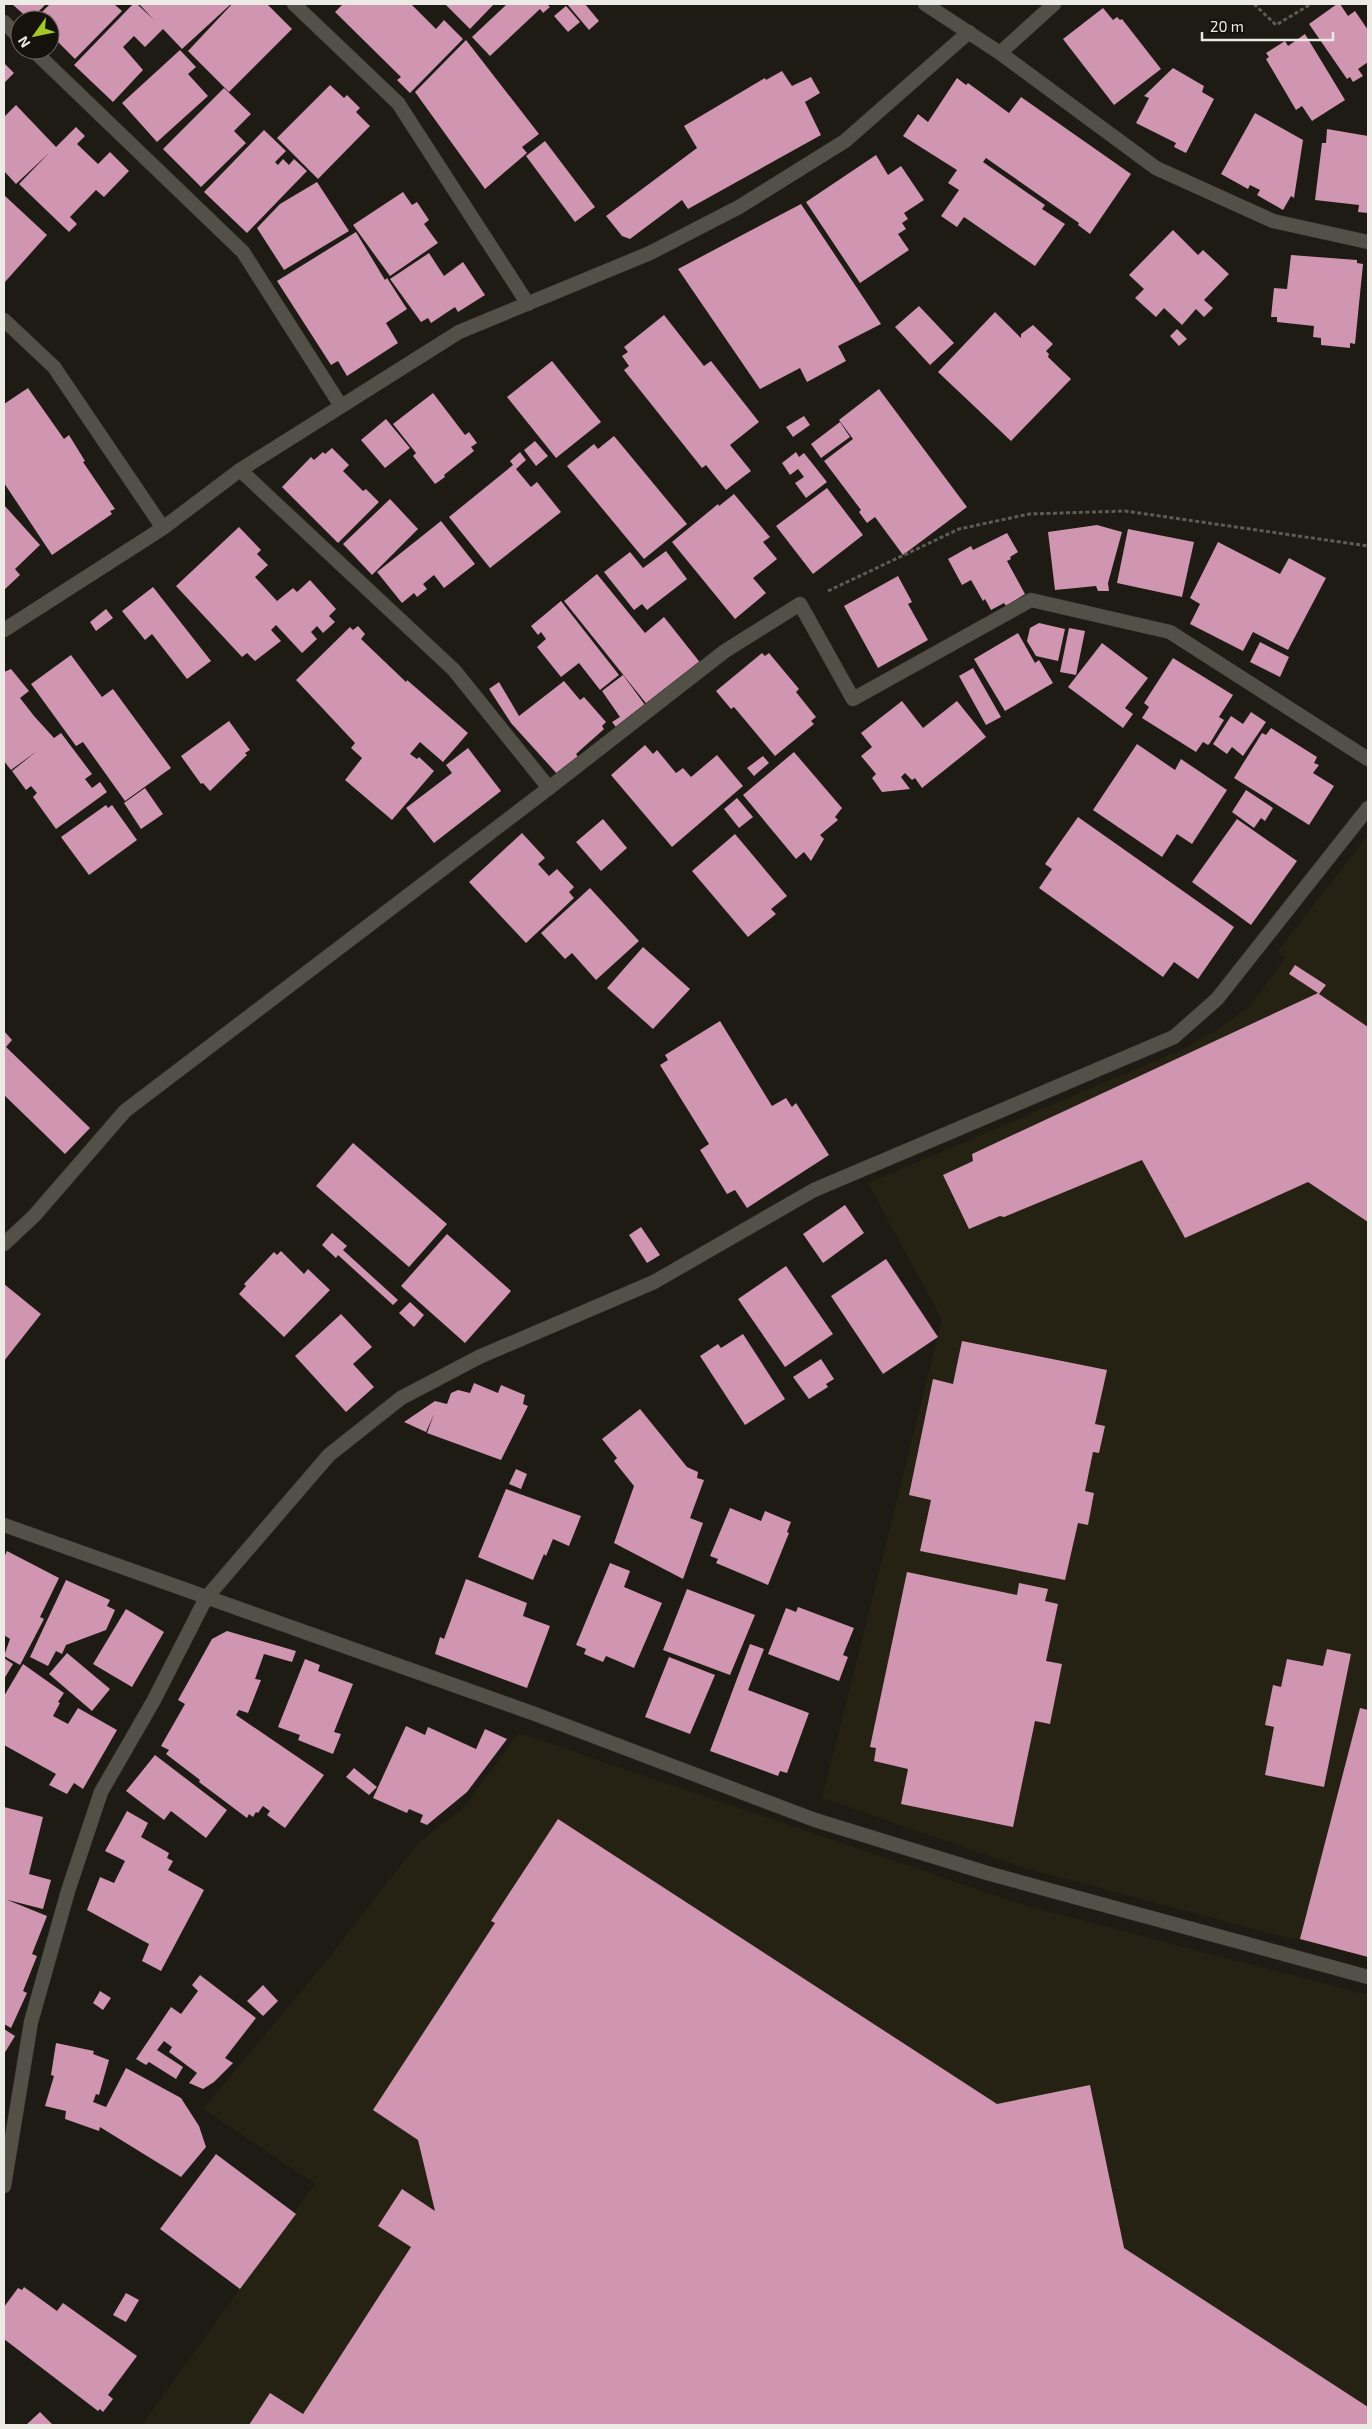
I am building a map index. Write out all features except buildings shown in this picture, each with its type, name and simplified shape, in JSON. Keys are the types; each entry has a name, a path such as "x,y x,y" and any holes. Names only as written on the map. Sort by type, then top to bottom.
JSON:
{"street":[{"path":"294,4 398,103 528,304"},
{"path":"925,4 1000,53 1156,168 1273,221 1368,242"},
{"path":"1000,53 1054,4"},
{"path":"4,630 163,528 240,470 459,332 650,253 739,207 845,141 969,32"},
{"path":"43,60 243,252 341,406"},
{"path":"4,320 54,367 163,528"},
{"path":"240,470 454,670 549,788"},
{"path":"4,1244 34,1216 126,1111 725,651 800,604 854,699 1031,600 1170,632 1368,759"},
{"path":"4,2186 31,2022 68,1891 100,1792 154,1700 206,1598 329,1456 401,1398 479,1357 654,1282 814,1190 1174,1037 1217,999 1368,808"},
{"path":"4,1525 535,1714 816,1820 987,1873 1368,1977"}],"path":[{"path":"1254,4 1276,25 1311,4"},
{"path":"800,604 959,529 1029,514 1125,511 1368,546"}],"shaded area":[{"path":"1368,835 1368,1957 1300,1939 1287,1938 1021,1867 822,1798 942,1320 868,1183 1181,1050 1218,1029 1251,1005 1285,958 1277,952"},
{"path":"519,1733 1024,1905 1368,1995 1368,2425 142,2425 315,2184 203,2109 327,1960 419,1842 463,1808"}]}
